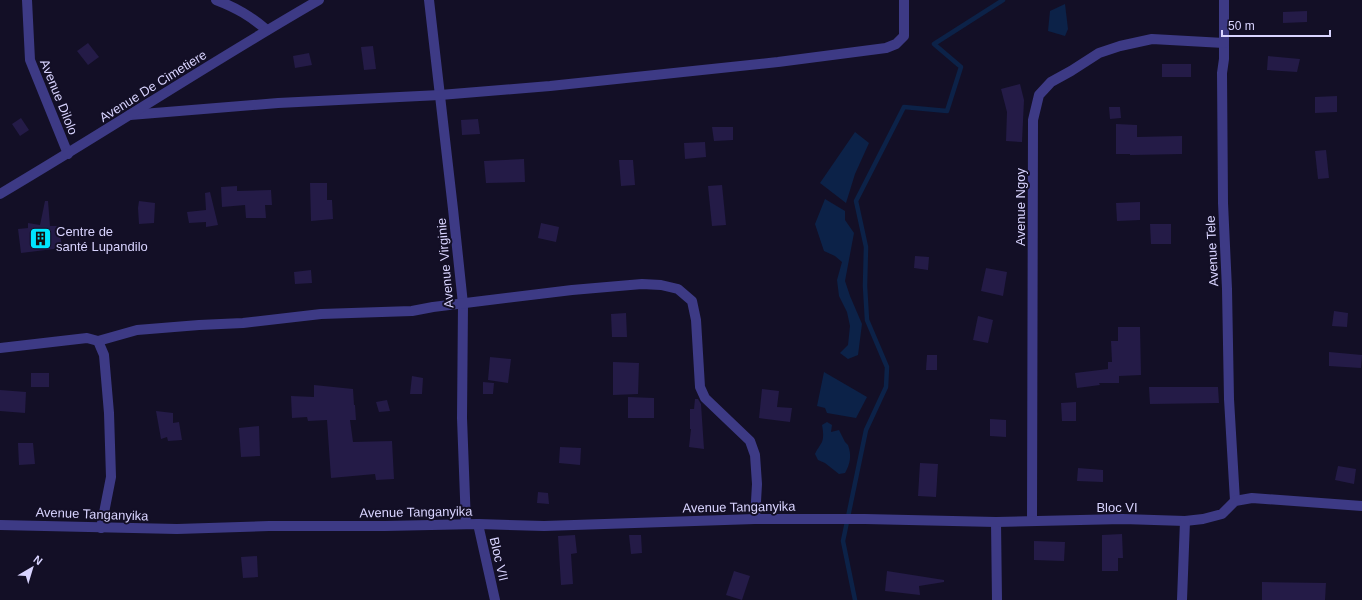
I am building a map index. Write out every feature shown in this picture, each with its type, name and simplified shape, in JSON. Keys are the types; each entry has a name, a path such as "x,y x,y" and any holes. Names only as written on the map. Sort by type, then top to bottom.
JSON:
{"street":[{"name":"Avenue Dilolo","path":"27,0 30,60 38,83 68,154"},
{"path":"216,0 233,6 252,17 266,30"},
{"name":"Avenue De Cimetiere","path":"0,194 68,154 266,30 319,0"},
{"name":"Avenue Virginie","path":"429,0 463,304 462,418 466,524"},
{"path":"130,115 278,103 440,95 558,85 786,61 886,48 896,44 904,36 904,0"},
{"name":"Avenue Tele","path":"1224,0 1222,73 1223,203 1228,289 1230,399 1235,501"},
{"name":"Avenue Ngoy","path":"1032,521 1033,120 1039,95 1051,82 1099,53 1120,46 1152,39 1224,43"},
{"path":"0,348 87,338 98,341 137,330 243,323 321,314 412,311 572,290 642,284 661,285 678,289 692,301 696,320 700,387 705,398 750,441 755,455 757,484 755,519"},
{"path":"98,341 104,356 109,414 111,470 101,528"},
{"path":"1235,501 1252,498 1362,506"},
{"name":"Bloc VI","path":"865,519 996,522 1122,519 1203,520 1222,514 1235,501"},
{"name":"Avenue Tanganyika","path":"0,525 177,529 269,526 466,524 544,526 755,519 865,519"},
{"path":"1182,600 1185,520"},
{"path":"996,522 997,600"},
{"name":"Bloc VII","path":"478,524 495,600"}],"water":[{"path":"1065,4 1068,29 1065,36 1048,31 1050,11"},
{"path":"855,132 869,143 855,174 846,203 820,183"},
{"path":"825,199 845,211 845,220 854,233 845,281 862,324 858,355 848,359 840,353 848,345 850,326 847,312 839,296 837,280 842,262 835,256 824,251 815,224"},
{"path":"824,372 867,397 856,418 827,413 825,408 817,406"},
{"path":"827,422 832,425 831,432 839,430 848,445 850,460 845,473 839,474 825,463 818,460 815,454 823,440 822,425"}],"building":[{"path":"1307,11 1307,22 1283,23 1283,12"},
{"path":"88,43 99,57 88,65 77,51"},
{"path":"373,46 376,69 364,70 361,47"},
{"path":"309,53 312,65 295,68 293,56"},
{"path":"1268,56 1300,59 1297,72 1267,70"},
{"path":"1162,64 1191,64 1191,77 1162,77"},
{"path":"1020,84 1024,100 1022,142 1006,141 1007,112 1001,89"},
{"path":"1337,96 1337,112 1315,113 1315,97"},
{"path":"1109,107 1120,107 1121,118 1110,119"},
{"path":"21,118 29,130 20,136 12,124"},
{"path":"478,119 480,134 462,135 461,120"},
{"path":"1116,124 1137,125 1137,137 1182,136 1182,154 1116,154"},
{"path":"712,127 733,127 733,140 714,141"},
{"path":"705,142 706,157 685,159 684,143"},
{"path":"1326,150 1329,178 1318,179 1315,151"},
{"path":"524,159 525,182 486,183 484,161"},
{"path":"619,160 633,160 635,185 621,186"},
{"path":"310,183 327,183 327,200 332,200 333,219 311,221"},
{"path":"722,185 726,225 712,226 708,186"},
{"path":"237,186 237,191 271,190 272,205 265,205 266,218 246,218 245,205 222,207 221,187"},
{"path":"210,192 218,225 206,227 206,222 189,223 187,212 206,210 205,193"},
{"name":"Centre de santé Lupandilo","path":"45,201 48,201 50,226 59,226 62,248 21,253 18,229 28,228 28,223 40,225"},
{"path":"139,201 155,203 154,223 139,224"},
{"path":"1140,202 1140,220 1117,221 1116,203"},
{"path":"541,223 559,227 556,242 538,238"},
{"path":"1150,224 1171,224 1171,244 1151,244"},
{"path":"915,256 929,257 928,270 914,268"},
{"path":"986,268 1007,272 1003,296 981,291"},
{"path":"311,270 312,283 295,284 294,272"},
{"path":"1334,311 1348,313 1347,327 1332,326"},
{"path":"626,313 627,337 612,337 611,314"},
{"path":"978,316 993,320 988,343 973,340"},
{"path":"1118,327 1140,327 1141,375 1119,376 1119,383 1099,383 1100,385 1077,388 1075,373 1108,369 1108,362 1112,362 1111,341 1118,341"},
{"path":"1329,352 1362,355 1361,368 1329,366"},
{"path":"927,355 937,355 937,370 926,370"},
{"path":"490,357 511,359 508,383 488,380"},
{"path":"613,362 639,363 638,394 613,395"},
{"path":"31,373 49,373 49,387 31,387"},
{"path":"412,376 423,378 422,394 410,394"},
{"path":"483,382 494,383 493,394 483,394"},
{"path":"314,385 353,389 356,420 350,420 353,442 392,441 394,479 376,480 375,474 331,478 327,420 308,421 307,417 292,418 291,396 314,397"},
{"path":"1149,387 1218,387 1219,403 1150,404"},
{"path":"762,389 779,391 777,407 792,408 790,422 759,418"},
{"path":"0,390 26,392 25,413 0,411"},
{"path":"628,397 654,398 654,418 628,418"},
{"path":"695,399 698,399 701,404 704,449 689,447 691,429 690,409 694,409"},
{"path":"387,400 390,411 379,412 376,402"},
{"path":"1076,402 1076,421 1062,421 1061,403"},
{"path":"156,411 173,413 173,423 179,422 182,440 168,441 167,437 161,439"},
{"path":"990,419 1006,420 1006,437 990,436"},
{"path":"259,426 260,456 241,457 239,428"},
{"path":"18,443 33,443 35,464 19,465"},
{"path":"560,447 581,448 580,465 559,463"},
{"path":"920,463 938,464 936,497 918,496"},
{"path":"1338,466 1356,469 1354,484 1335,480"},
{"path":"1078,468 1103,470 1103,482 1077,481"},
{"path":"538,492 548,493 549,504 537,503"},
{"path":"1122,534 1123,558 1118,558 1118,571 1102,571 1102,535"},
{"path":"575,535 577,553 571,554 573,584 561,585 558,536"},
{"path":"629,535 641,535 642,553 631,554"},
{"path":"1034,541 1065,542 1064,561 1034,560"},
{"path":"257,556 258,577 243,578 241,557"},
{"path":"734,571 750,576 742,600 726,595"},
{"path":"887,571 944,580 944,582 919,586 920,595 885,591"},
{"path":"1262,582 1326,583 1325,600 1262,600"}],"waterway":[{"path":"855,600 843,541 866,430 886,387 887,367 867,320 865,286 866,247 856,201 904,107 947,111 961,67 934,44 1003,0"}],"place":[{"name":"Centre de santé Lupandilo","path":"40,238"}]}
